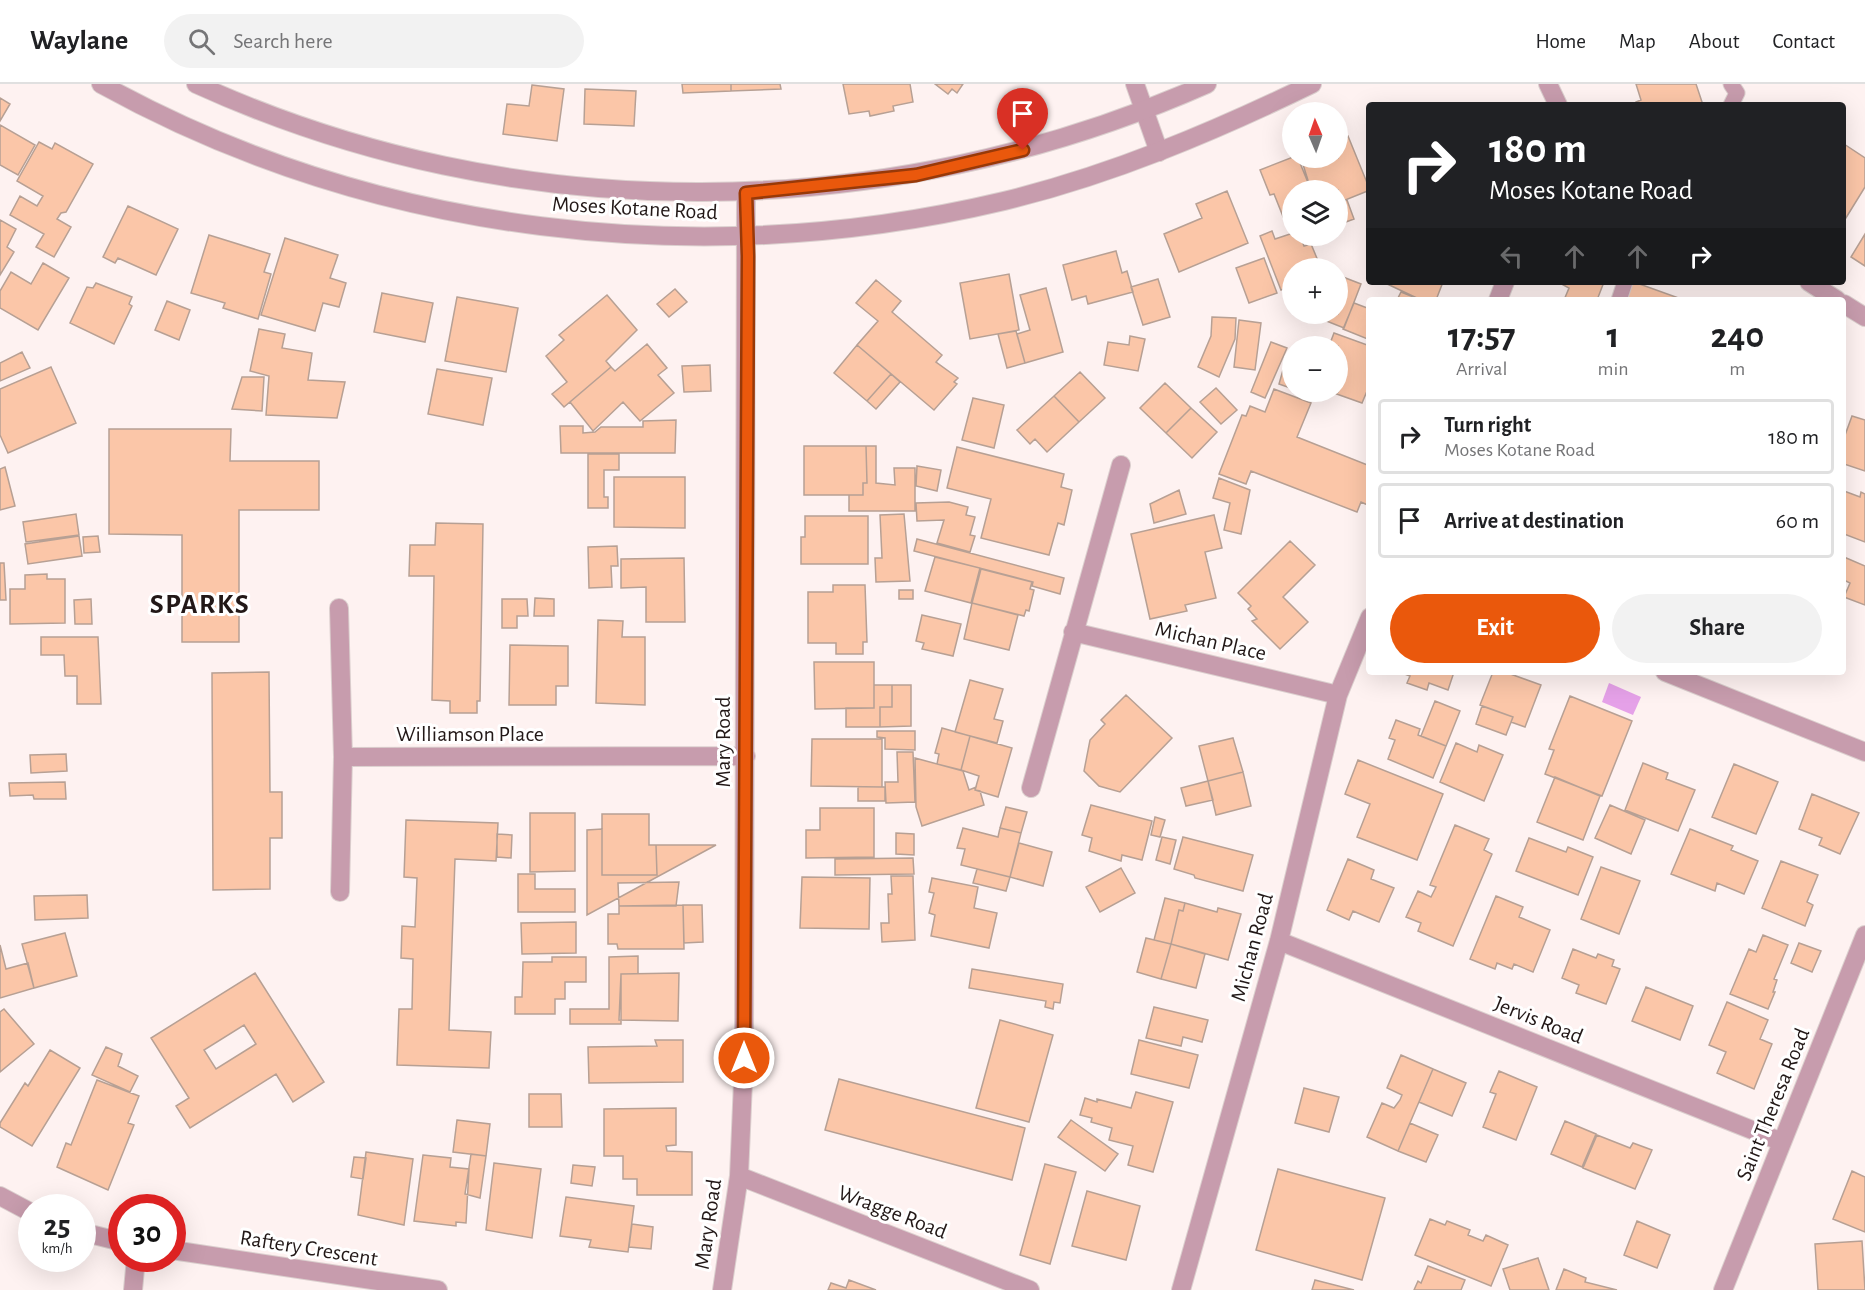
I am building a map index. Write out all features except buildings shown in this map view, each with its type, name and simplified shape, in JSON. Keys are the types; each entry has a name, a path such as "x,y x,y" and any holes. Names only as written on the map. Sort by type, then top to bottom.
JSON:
{"street":[{"name":"Moses Kotane Road","path":"101,84 138,105 234,147 305,174 419,205 479,218 572,231 651,236 748,235 850,228 927,217 1024,195 1159,152 1311,84"},
{"name":"Moses Kotane Road","path":"196,84 294,124 362,146 488,175 633,192 746,193 845,184 964,165 1077,135 1145,111 1207,84"},
{"path":"1135,84 1159,152"},
{"path":"1548,84 1557,102"},
{"name":"Mary Road","path":"722,1290 739,1176 744,1058 748,235 746,193"},
{"path":"1814,285 1833,297"},
{"path":"1846,305 1865,317"},
{"path":"1031,788 1121,465"},
{"path":"339,608 344,758 340,892"},
{"name":"Michan Road","path":"1181,1290 1279,941 1338,695 1366,627"},
{"name":"Michan Place","path":"1073,632 1338,695"},
{"path":"1672,675 1865,752"},
{"name":"Williamson Place","path":"344,758 746,756"},
{"name":"Saint Theresa Road","path":"1723,1290 1865,935"},
{"name":"Jervis Road","path":"1279,941 1782,1142"},
{"name":"Wragge Road","path":"739,1176 1030,1290"},
{"path":"0,1196 18,1206"},
{"name":"Raftery Crescent","path":"186,1252 438,1290"},
{"path":"133,1290 135,1272"}],"lane":[{"path":"1731,84 1737,93 1732,102"}],"shaded area":[{"path":"1609,683 1641,697 1633,715 1602,702"}],"district":[{"name":"SPARKS","path":"200,603"}],"route":[{"path":"744,1058 748,256 746,193 916,175 1023,150"}]}
